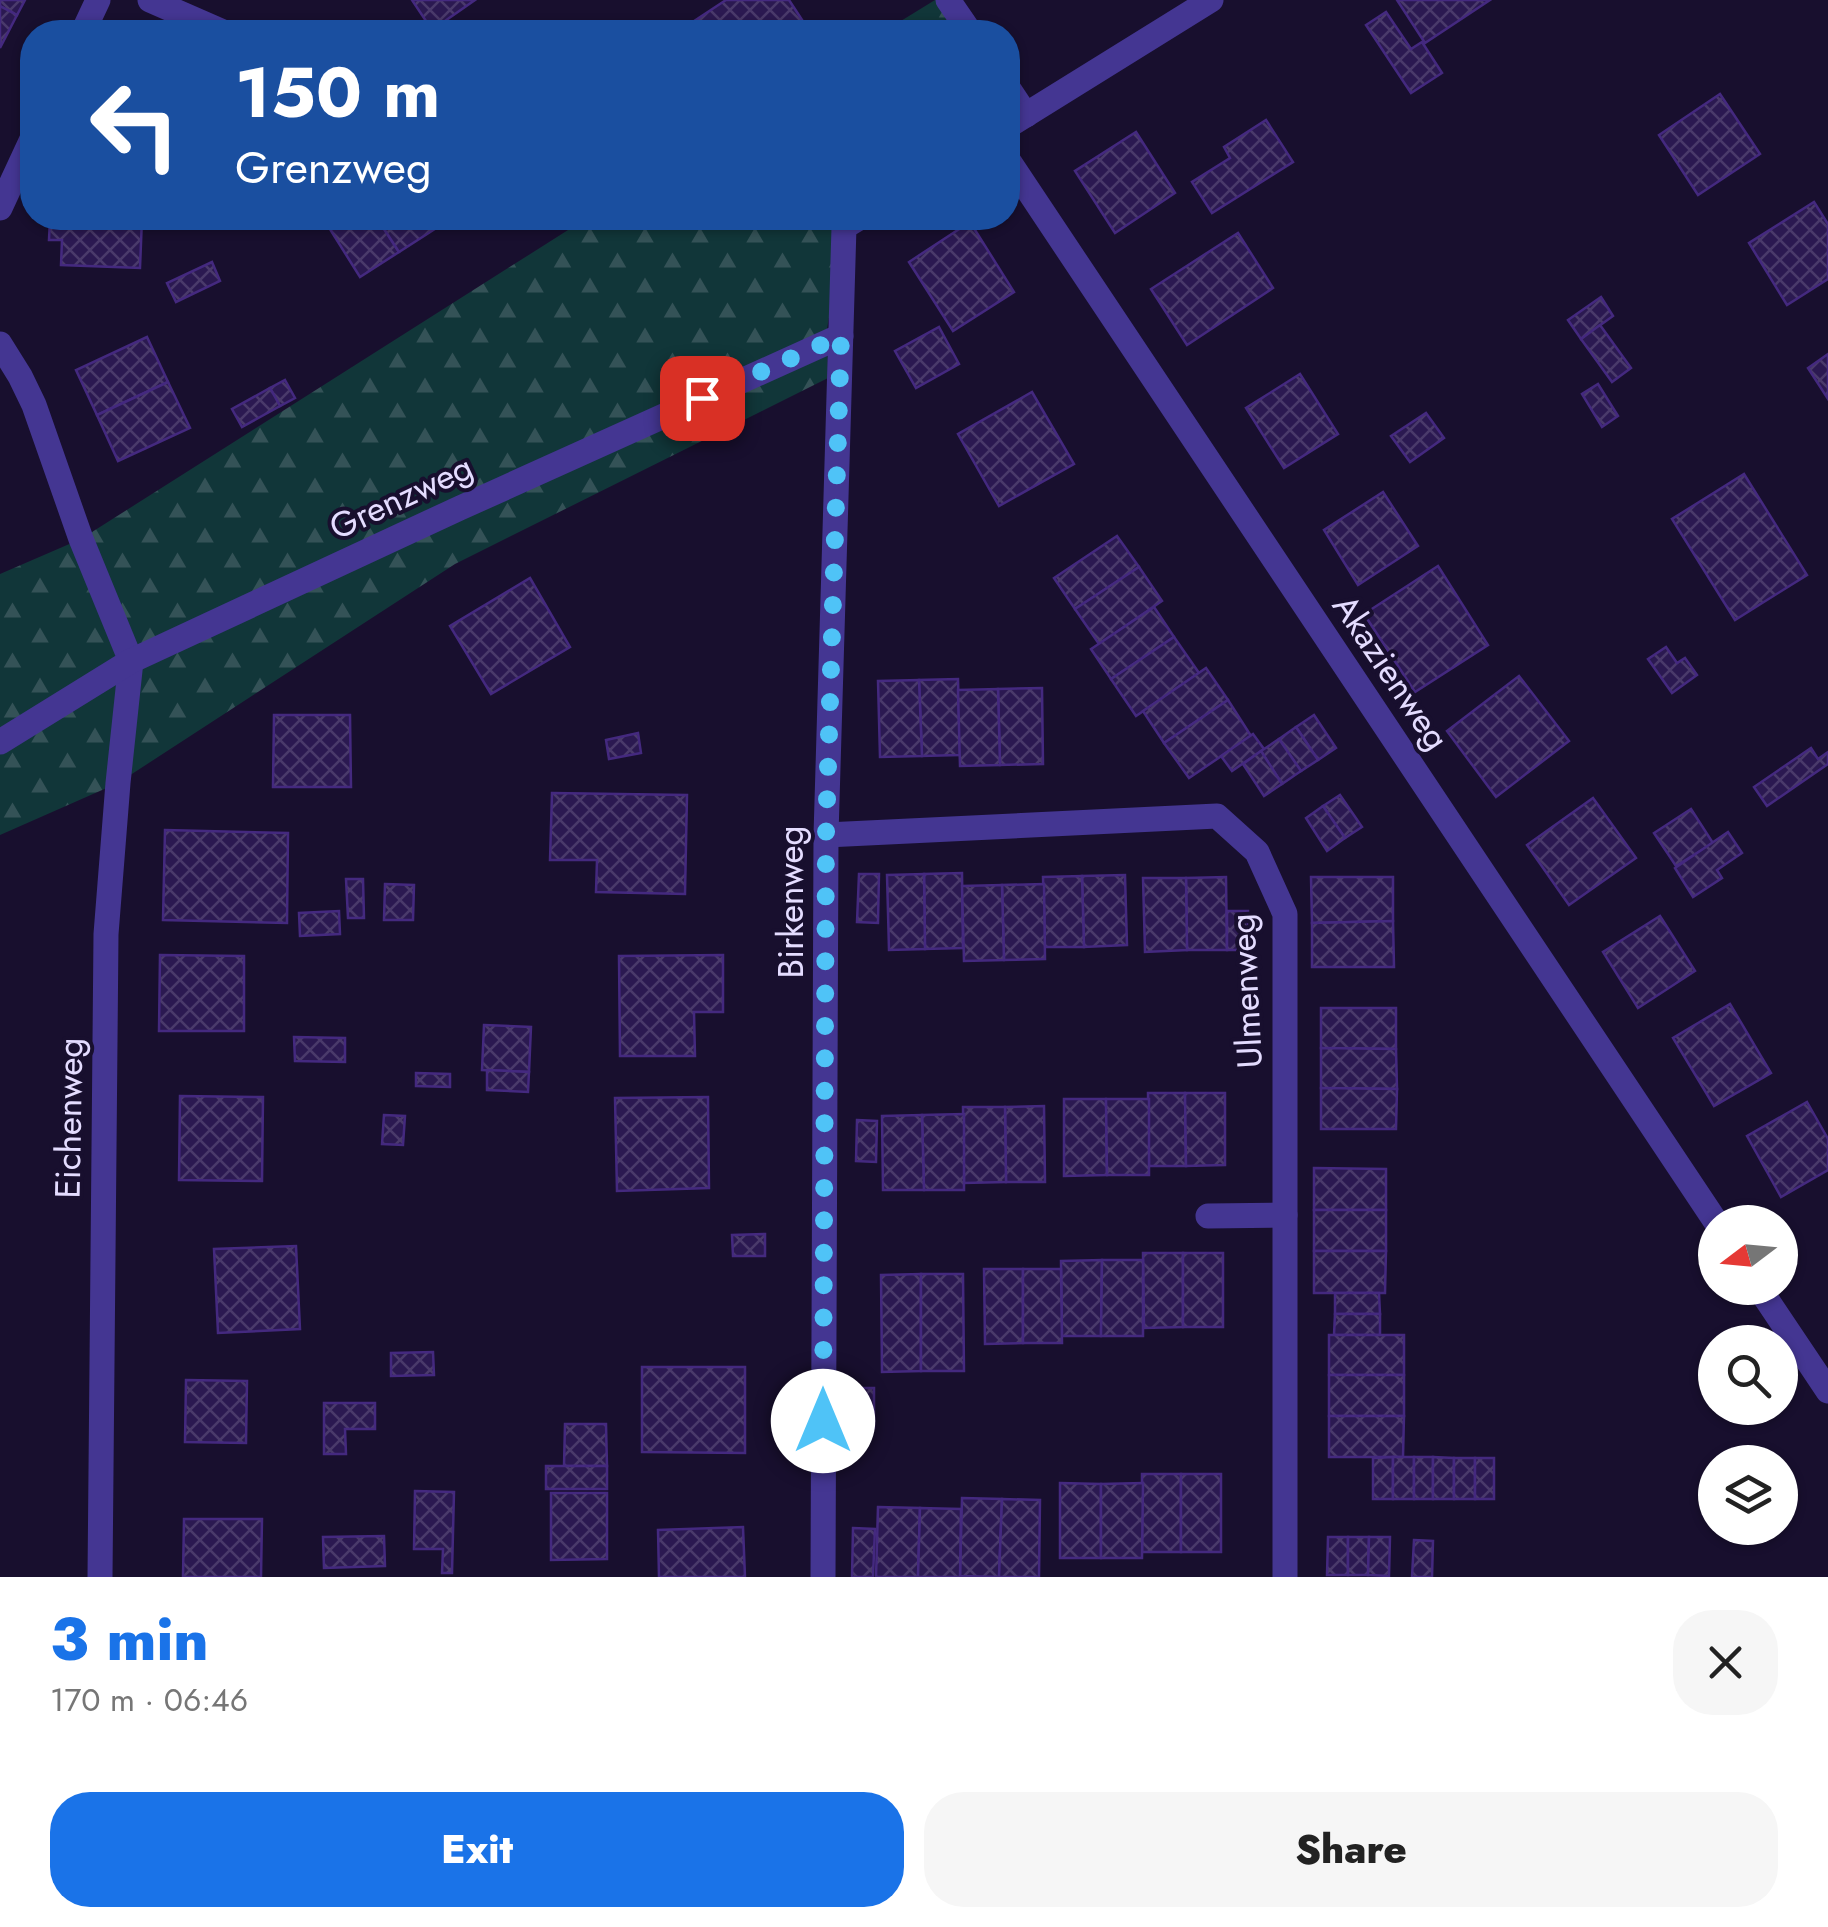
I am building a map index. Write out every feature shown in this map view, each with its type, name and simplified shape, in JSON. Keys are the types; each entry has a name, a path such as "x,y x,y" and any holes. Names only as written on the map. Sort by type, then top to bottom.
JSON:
{"street":[{"path":"150,0 195,20"},
{"path":"1020,118 1211,0"},
{"path":"0,208 20,165"},
{"name":"Akazienweg","path":"1020,178 1705,1205"},
{"name":"Birkenweg","path":"822,1577 826,834 841,336 851,230"},
{"name":"Grenzweg","path":"0,742 131,661 841,336"},
{"path":"0,344 34,406 81,540 131,661"},
{"name":"Eichenweg","path":"100,1577 106,934 131,661"},
{"name":"Ulmenweg","path":"826,834 1217,816 1257,852 1285,914 1286,1577"},
{"path":"1208,1216 1285,1215"},
{"path":"1770,1305 1828,1391"}],"green space":[{"path":"935,0 948,0 962,20 902,20"},
{"path":"568,230 844,230 827,329 828,378 455,564 118,783 0,835 0,574 81,539"}],"building":[{"path":"0,0 25,0 17,15 0,6"},
{"path":"412,0 475,0 446,20 425,20"},
{"path":"726,0 789,0 802,20 696,20"},
{"path":"1397,0 1490,0 1425,43"},
{"path":"0,6 17,15 0,48"},
{"path":"1386,12 1411,49 1422,42 1442,73 1411,93 1366,25"},
{"path":"1720,94 1760,154 1698,195 1659,135"},
{"path":"1266,120 1293,162 1212,213 1192,182 1230,158 1224,147"},
{"path":"1136,132 1175,193 1115,233 1075,171"},
{"path":"1814,202 1828,224 1828,279 1787,305 1749,243"},
{"path":"49,230 142,230 140,268 61,265 62,240 49,240"},
{"path":"331,230 385,230 399,252 360,277"},
{"path":"385,230 433,230 399,252"},
{"path":"958,230 975,230 1014,292 953,331 909,262"},
{"path":"1238,233 1273,288 1187,345 1151,289"},
{"path":"212,262 220,281 176,302 167,283"},
{"path":"1601,297 1613,316 1581,339 1568,320"},
{"path":"1600,325 1631,368 1612,382 1581,339"},
{"path":"939,327 959,364 916,388 895,351"},
{"path":"147,337 168,382 97,415 76,370"},
{"path":"1828,354 1828,399 1808,368"},
{"path":"1300,374 1338,434 1284,468 1246,408"},
{"path":"285,380 295,398 280,406 270,388"},
{"path":"168,382 190,428 118,461 97,415"},
{"path":"1598,384 1618,416 1602,427 1582,394"},
{"path":"270,388 280,406 242,427 232,409"},
{"path":"1032,392 1074,464 999,506 958,434"},
{"path":"1426,413 1444,438 1410,462 1391,436"},
{"path":"1744,474 1807,575 1735,620 1672,519"},
{"path":"1383,492 1418,546 1358,585 1324,530"},
{"path":"1117,536 1139,567 1075,609 1054,578"},
{"path":"1438,566 1488,645 1415,692 1364,614"},
{"path":"1139,567 1162,601 1099,644 1075,609"},
{"path":"530,578 570,647 491,694 450,626"},
{"path":"1154,607 1174,637 1111,679 1091,649"},
{"path":"1174,637 1199,673 1136,716 1111,679"},
{"path":"1666,647 1677,663 1685,658 1697,675 1672,693 1648,659"},
{"path":"1206,668 1228,700 1164,743 1143,711"},
{"path":"1519,676 1569,741 1496,797 1447,731"},
{"path":"958,679 960,755 922,756 919,680"},
{"path":"919,680 922,756 880,757 878,681"},
{"path":"1042,688 1043,764 1000,765 998,689"},
{"path":"998,689 1000,765 960,766 958,690"},
{"path":"1228,700 1251,736 1189,778 1164,743"},
{"path":"274,715 350,715 351,787 273,787"},
{"path":"1314,715 1336,748 1318,760 1296,727"},
{"path":"1296,727 1318,760 1301,771 1279,739"},
{"path":"638,733 641,753 609,759 606,740"},
{"path":"1253,734 1264,749 1232,771 1221,756"},
{"path":"1279,739 1301,771 1282,784 1261,751"},
{"path":"1811,748 1818,759 1828,752 1828,764 1767,806 1754,787"},
{"path":"1261,751 1282,784 1264,796 1243,764"},
{"path":"552,793 687,795 685,894 596,892 597,860 550,860"},
{"path":"1340,795 1362,827 1345,838 1323,806"},
{"path":"1593,798 1636,858 1569,905 1527,845"},
{"path":"1323,806 1345,838 1327,851 1306,818"},
{"path":"1691,809 1713,843 1676,866 1654,833"},
{"path":"165,830 288,833 287,923 163,920"},
{"path":"1728,832 1742,853 1717,870 1722,878 1693,897 1675,868"},
{"path":"962,873 963,948 925,949 924,874"},
{"path":"859,874 879,874 878,923 857,922"},
{"path":"924,874 925,949 889,950 887,875"},
{"path":"1125,875 1127,945 1084,947 1082,876"},
{"path":"1082,876 1084,947 1045,947 1043,877"},
{"path":"1226,877 1227,950 1187,950 1186,878"},
{"path":"1311,877 1393,877 1393,921 1312,923"},
{"path":"1143,878 1186,878 1187,950 1145,952"},
{"path":"346,879 363,879 364,918 348,918"},
{"path":"385,884 414,885 413,920 384,920"},
{"path":"1044,884 1045,959 1004,960 1002,885"},
{"path":"1002,885 1004,960 964,961 962,886"},
{"path":"339,911 340,934 300,936 299,913"},
{"path":"1227,911 1248,911 1249,950 1227,950"},
{"path":"1660,916 1695,971 1638,1008 1603,952"},
{"path":"1393,921 1394,967 1312,967 1312,923"},
{"path":"160,955 244,956 244,1031 159,1031"},
{"path":"723,955 723,1012 694,1012 695,1056 620,1056 619,956"},
{"path":"1730,1004 1771,1073 1714,1106 1673,1038"},
{"path":"1321,1008 1396,1008 1396,1049 1321,1048"},
{"path":"484,1025 531,1027 529,1072 482,1070"},
{"path":"294,1037 345,1038 345,1062 295,1061"},
{"path":"1321,1048 1396,1049 1397,1089 1321,1088"},
{"path":"487,1070 529,1072 528,1092 487,1090"},
{"path":"416,1073 450,1074 450,1087 416,1086"},
{"path":"1321,1088 1397,1089 1396,1129 1321,1129"},
{"path":"1148,1093 1185,1093 1186,1166 1149,1166"},
{"path":"1185,1093 1225,1093 1225,1165 1186,1166"},
{"path":"180,1096 263,1097 262,1181 179,1180"},
{"path":"708,1097 709,1188 617,1191 615,1098"},
{"path":"1064,1099 1106,1099 1107,1175 1064,1176"},
{"path":"1106,1099 1149,1099 1149,1175 1107,1175"},
{"path":"1807,1102 1828,1139 1828,1170 1781,1197 1747,1136"},
{"path":"1044,1106 1045,1182 1006,1182 1005,1107"},
{"path":"963,1107 1005,1107 1006,1182 964,1183"},
{"path":"964,1114 964,1190 924,1190 922,1115"},
{"path":"384,1115 405,1116 403,1145 382,1144"},
{"path":"922,1115 924,1190 883,1190 882,1116"},
{"path":"857,1120 877,1121 876,1162 856,1161"},
{"path":"1314,1168 1386,1169 1386,1210 1314,1210"},
{"path":"1314,1210 1386,1210 1386,1251 1314,1251"},
{"path":"765,1234 765,1256 733,1256 732,1235"},
{"path":"296,1246 300,1329 218,1333 214,1249"},
{"path":"1314,1251 1386,1251 1385,1293 1314,1293"},
{"path":"1143,1253 1183,1253 1183,1327 1144,1328"},
{"path":"1183,1253 1223,1253 1223,1327 1183,1327"},
{"path":"1102,1260 1101,1336 1062,1336 1061,1261"},
{"path":"1102,1260 1143,1260 1143,1336 1101,1336"},
{"path":"984,1269 1023,1269 1023,1343 985,1344"},
{"path":"1023,1269 1061,1269 1062,1343 1023,1343"},
{"path":"921,1274 921,1371 882,1372 881,1275"},
{"path":"921,1274 963,1274 964,1371 921,1371"},
{"path":"1335,1293 1379,1293 1380,1314 1335,1314"},
{"path":"1335,1314 1380,1314 1380,1335 1334,1335"},
{"path":"1329,1335 1404,1335 1404,1375 1329,1375"},
{"path":"433,1352 434,1375 391,1376 391,1353"},
{"path":"642,1367 745,1367 745,1453 642,1452"},
{"path":"1329,1375 1404,1375 1404,1416 1329,1416"},
{"path":"186,1380 247,1381 246,1443 185,1442"},
{"path":"853,1388 874,1388 874,1428 853,1428"},
{"path":"324,1403 375,1403 375,1429 345,1429 346,1454 324,1454"},
{"path":"1329,1416 1404,1416 1403,1457 1329,1457"},
{"path":"565,1424 606,1424 607,1466 564,1466"},
{"path":"1393,1457 1393,1499 1373,1499 1373,1458"},
{"path":"1393,1457 1414,1457 1414,1499 1393,1499"},
{"path":"1414,1457 1433,1457 1433,1499 1414,1499"},
{"path":"1433,1457 1454,1458 1454,1499 1433,1499"},
{"path":"1454,1458 1475,1458 1475,1499 1454,1499"},
{"path":"1475,1458 1494,1458 1494,1499 1475,1499"},
{"path":"546,1466 607,1466 607,1489 546,1489"},
{"path":"1142,1474 1181,1474 1181,1552 1142,1552"},
{"path":"1181,1474 1221,1474 1221,1552 1181,1552"},
{"path":"1060,1483 1101,1484 1101,1558 1060,1558"},
{"path":"1143,1483 1142,1558 1101,1558 1101,1484"},
{"path":"415,1491 454,1492 452,1573 442,1573 443,1549 414,1549"},
{"path":"551,1493 607,1493 607,1559 551,1560"},
{"path":"962,1498 1002,1499 999,1577 960,1576"},
{"path":"1002,1499 1040,1500 1039,1577 999,1577"},
{"path":"878,1507 920,1508 918,1577 876,1577"},
{"path":"920,1508 961,1509 960,1577 918,1577"},
{"path":"184,1519 262,1519 261,1577 183,1577"},
{"path":"743,1527 745,1577 659,1577 658,1530"},
{"path":"853,1528 875,1529 873,1577 852,1577"},
{"path":"384,1536 385,1566 324,1568 323,1537"},
{"path":"1328,1537 1348,1537 1348,1575 1327,1575"},
{"path":"1348,1537 1369,1537 1368,1575 1348,1575"},
{"path":"1369,1537 1390,1537 1389,1576 1368,1575"},
{"path":"1414,1540 1433,1541 1432,1577 1412,1577"}],"route":[{"path":"702,398 841,336 826,834 823,1421"}]}
